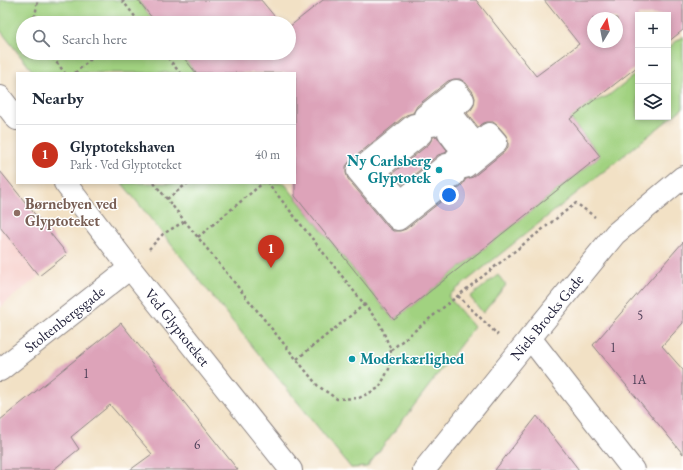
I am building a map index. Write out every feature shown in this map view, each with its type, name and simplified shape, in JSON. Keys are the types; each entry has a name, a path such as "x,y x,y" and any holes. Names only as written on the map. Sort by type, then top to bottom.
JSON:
{"street":[{"path":"423,125 414,125 358,171 398,219 454,175 446,165 402,202 375,171 423,125 456,92 462,100 449,111 467,134 476,145 489,134 496,142 465,167 457,157 468,147 459,137 455,141 448,133 454,129 444,115 432,125 423,125"},
{"path":"0,97 16,119"},
{"name":"Niels Brocks Gade","path":"424,470 615,234 683,177"},
{"name":"Ved Glyptoteket","path":"66,184 130,268 291,470"},
{"name":"Stoltenbergsgade","path":"0,370 130,268"},
{"path":"523,346 633,470"}],"path":[{"path":"35,16 38,0"},
{"path":"122,0 135,16"},
{"path":"55,60 64,72"},
{"path":"75,72 90,60"},
{"path":"170,60 179,72"},
{"path":"155,184 318,386 337,399 359,398 379,388 389,369 391,350 380,324 269,184"},
{"path":"167,199 187,184"},
{"path":"198,237 262,184"},
{"path":"391,350 576,203 615,234"},
{"path":"163,234 185,220"},
{"path":"458,296 523,346"},
{"path":"297,359 365,304"}],"shaded area":[{"name":"Børnebyen ved Glyptoteket","path":"0,171 67,254 0,307"}],"green space":[{"path":"0,0 138,0 151,16 16,16 16,50 0,30"},
{"path":"683,36 683,108 671,118 671,46"},
{"path":"24,60 186,60 195,72 33,72"},
{"path":"635,74 635,120 668,120 448,296 474,327 367,467 351,468 123,184 285,184 394,320 600,156 566,113 608,96"},
{"path":"498,275 506,285 483,313 470,297"}],"building":[{"path":"138,0 261,0 274,16 151,16"},
{"name":"Ny Carlsberg Glyptotek","path":"323,0 476,0 536,76 579,44 544,0 683,0 683,30 671,40 671,12 635,12 635,68 570,119 600,156 394,320 295,196 296,72 195,72 186,60 296,60 296,21","holes":["460,79 466,83 473,92 475,98 474,105 467,113 478,127 487,122 493,122 498,126 508,139 508,147 473,177 466,179 462,185 406,229 393,231 348,179 346,166 350,161 406,115 413,113 417,106 448,81"]},
{"path":"437,136 447,150 445,153 438,155 403,184 393,173 429,144 433,137"},
{"name":"Børnebyen ved Glyptoteket","path":"0,171 67,254 39,276 0,227"},
{"path":"683,242 683,323 662,346 683,370 683,454 593,345"},
{"path":"121,323 238,470 130,470 152,454 110,405 71,437 79,449 53,470 0,470 0,420"},
{"path":"537,416 579,470 495,470"}],"place":[{"name":"Ny Carlsberg Glyptotek","path":"439,170"},
{"name":"Børnebyen ved Glyptoteket","path":"17,213"},
{"name":"Glyptotekshaven","path":"271,268"},
{"name":"Moderkærlighed","path":"352,359"}]}
